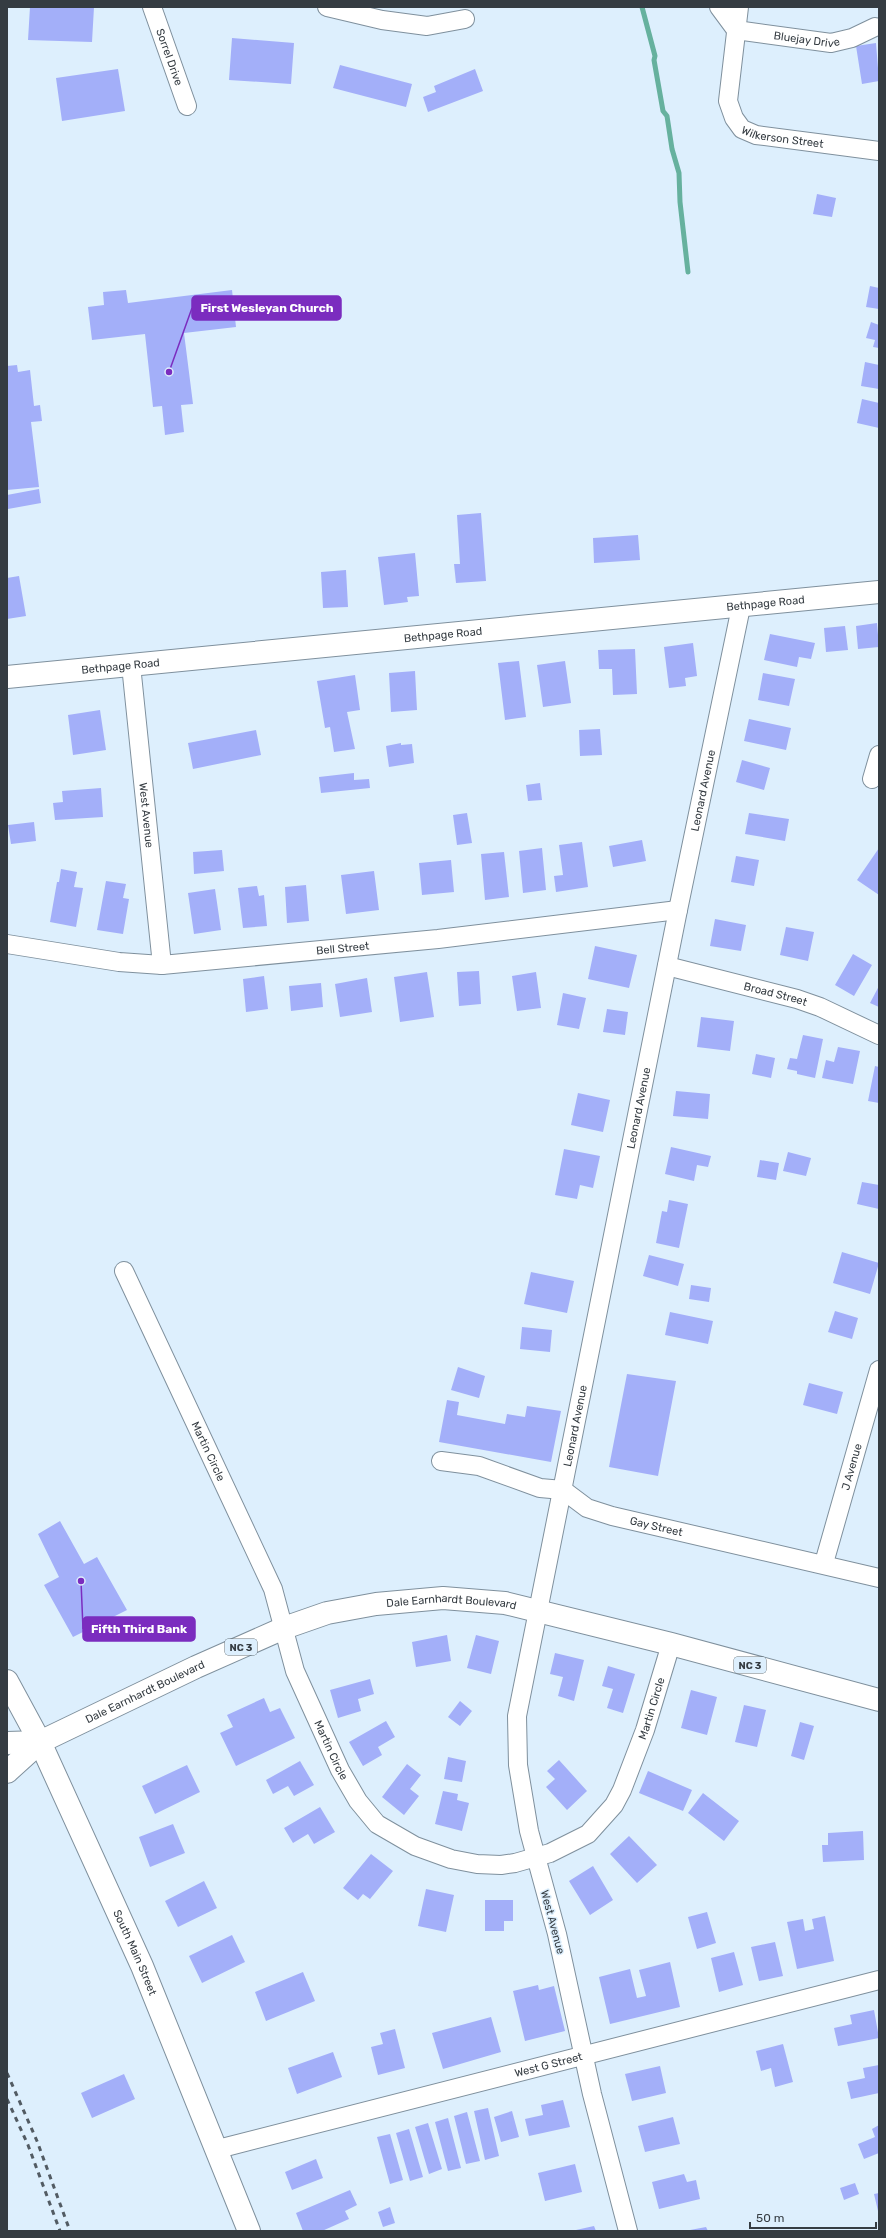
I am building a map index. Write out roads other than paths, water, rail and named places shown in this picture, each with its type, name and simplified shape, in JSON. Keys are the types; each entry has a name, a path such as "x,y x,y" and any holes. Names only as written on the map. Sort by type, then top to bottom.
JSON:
{"main road":[{"name":"Bethpage Road","path":"7,678 740,607 879,592"},
{"name":"Dale Earnhardt Boulevard","path":"7,1772 40,1742 196,1667 284,1628 327,1612 376,1604 443,1598 505,1603 671,1644 879,1700"},
{"name":"South Main Street","path":"7,1681 40,1742 142,1966 218,2149 249,2231"},
{"name":"Dale Earnhardt Boulevard","path":"7,1743 40,1742"}],"street":[{"name":"Sorrel Drive","path":"152,7 187,106"},
{"path":"328,7 382,20 427,26 465,19"},
{"path":"719,7 736,30"},
{"name":"Wilkerson Street","path":"739,7 728,101 734,118 742,129 756,136 879,151"},
{"name":"Bluejay Drive","path":"736,30 832,43 852,38 875,27"},
{"name":"Leonard Avenue","path":"539,1611 666,966 740,607"},
{"name":"West Avenue","path":"131,665 162,965"},
{"path":"872,779 879,755"},
{"name":"Bell Street","path":"7,944 119,962 162,965 438,939 678,910"},
{"name":"Broad Street","path":"666,966 797,999 820,1007 879,1035"},
{"name":"Martin Circle","path":"124,1271 273,1589 295,1671 340,1770 358,1801 377,1824 415,1846 451,1859 477,1864 501,1865 536,1857 550,1853 588,1834 614,1805 622,1790 645,1730 671,1644"},
{"name":"J Avenue","path":"824,1564 879,1370"},
{"path":"441,1461 479,1466 540,1488 563,1490"},
{"name":"Gay Street","path":"563,1490 587,1508 612,1516 879,1578"},
{"name":"West Avenue","path":"539,1611 518,1716 518,1765 536,1857 557,1934 592,2094 628,2231"},
{"name":"West G Street","path":"218,2149 879,1980"}],"waterway":[{"path":"642,7 655,56 654,60 663,111 667,116 672,149 679,173 680,202 688,272"}],"railway":[{"path":"7,2073 37,2141 70,2231"},
{"path":"7,2099 28,2145 60,2231"}],"place":[{"name":"First Wesleyan Church","path":"169,372"},
{"name":"Fifth Third Bank","path":"81,1581"}]}
